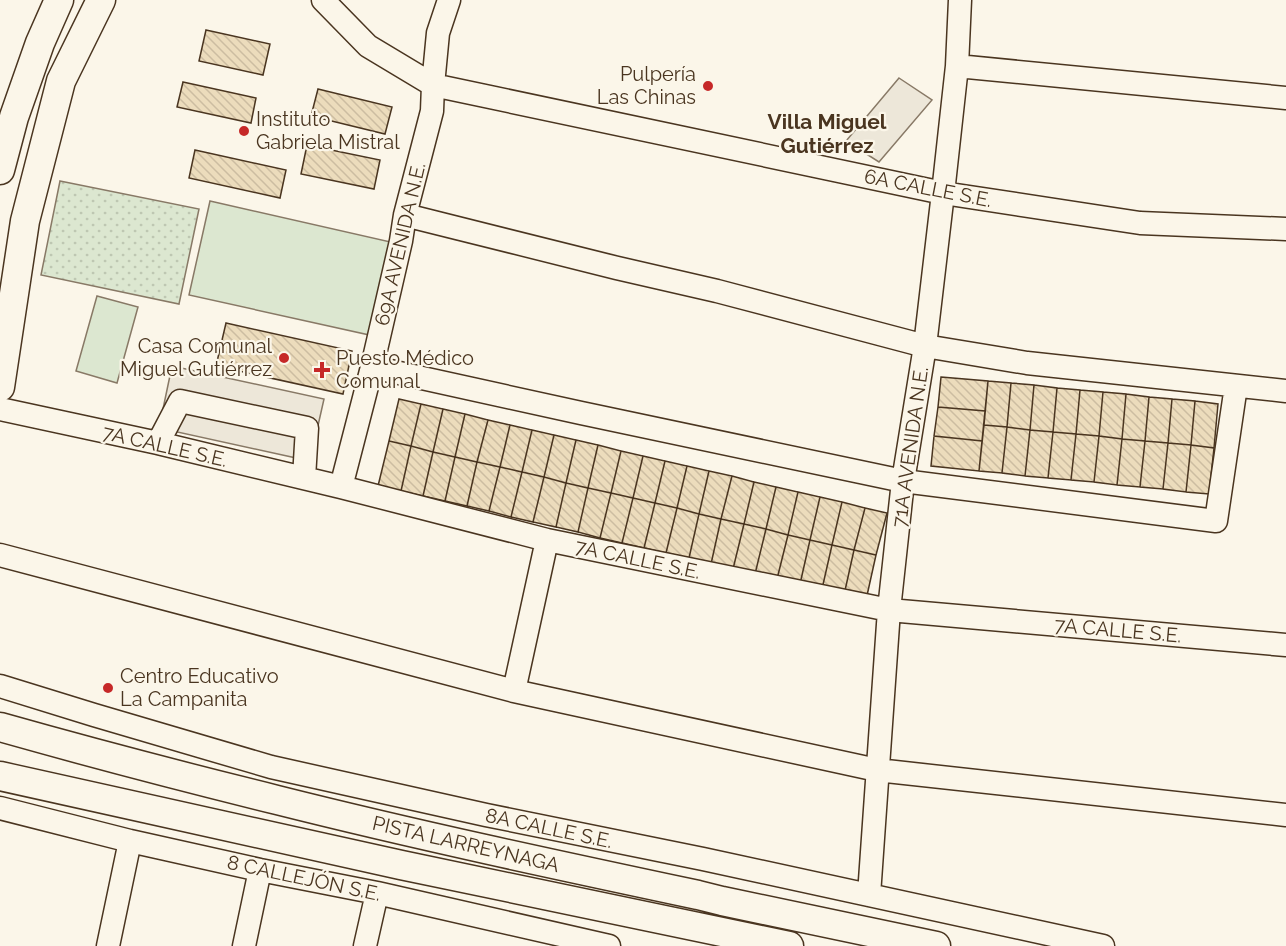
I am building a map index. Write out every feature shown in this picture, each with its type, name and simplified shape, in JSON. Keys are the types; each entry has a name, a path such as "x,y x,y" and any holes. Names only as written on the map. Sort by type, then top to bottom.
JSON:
{"main road":[{"path":"38,171 1,165 14,117 40,44 59,0"},
{"path":"0,387 3,347 26,221 61,81 101,0"},
{"name":"PISTA LARREYNAGA","path":"0,727 278,801 487,850 936,946"},
{"name":"PISTA LARREYNAGA","path":"0,776 400,865 711,938 789,946"}],"street":[{"name":"6A CALLE S.E.","path":"323,0 368,46 433,85 943,193 1140,222 1286,229"},
{"name":"69A AVENIDA N.E.","path":"341,488 372,367 405,215 432,111 438,33 449,0"},
{"name":"71A AVENIDA N.E.","path":"869,895 889,610 903,481 925,346 943,193 957,66 960,0"},
{"path":"957,66 1286,98"},
{"path":"405,215 717,291 925,346 1027,363 1286,391"},
{"path":"372,367 903,481 1216,521 1236,386"},
{"path":"158,443 180,401 306,428 304,478"},
{"name":"7A CALLE S.E.","path":"0,409 158,443 548,540 889,610 1286,645"},
{"path":"514,691 548,540"},
{"path":"0,555 514,691 877,770 1286,815"},
{"name":"8A CALLE S.E.","path":"0,686 271,767 474,813 703,859 1103,946"},
{"name":"8 CALLEJÓN S.E.","path":"0,808 130,841 377,893 609,946"},
{"path":"108,946 130,841"},
{"path":"244,946 260,870"},
{"path":"365,946 377,893"},
{"path":"711,938 722,901"}],"green space":[{"path":"60,181 199,209 179,304 41,275"},
{"path":"210,201 395,243 374,336 189,295"},
{"path":"97,296 138,307 117,383 76,371"}],"shaded area":[{"path":"899,78 932,100 879,162 846,141"},
{"path":"172,366 324,399 310,461 159,428"}],"building":[{"path":"206,30 270,44 263,75 199,61"},
{"path":"183,82 256,98 251,123 177,107"},
{"path":"318,89 392,107 385,134 311,116"},
{"path":"307,145 380,160 374,189 301,174"},
{"path":"195,150 286,170 280,198 189,178"},
{"name":"Casa Comunal Miguel Gutiérrez","path":"226,323 352,351 343,394 216,366"},
{"path":"941,377 988,381 985,411 938,407"},
{"path":"988,381 1011,383 1007,427 984,425"},
{"path":"1011,383 1034,385 1030,430 1007,427"},
{"path":"1034,385 1057,388 1053,432 1030,430"},
{"path":"1057,388 1080,390 1076,434 1053,432"},
{"path":"1080,390 1103,392 1099,436 1076,434"},
{"path":"1103,392 1126,394 1122,439 1099,436"},
{"path":"1126,394 1149,397 1145,441 1122,439"},
{"path":"1149,397 1172,399 1168,443 1145,441"},
{"path":"399,399 421,404 411,446 389,441"},
{"path":"1172,399 1195,401 1191,445 1168,443"},
{"path":"1195,401 1218,404 1214,448 1191,445"},
{"path":"421,404 443,409 433,452 411,446"},
{"path":"938,407 985,411 982,441 934,436"},
{"path":"443,409 465,414 455,457 433,452"},
{"path":"465,414 488,420 477,462 455,457"},
{"path":"488,420 510,425 500,467 477,462"},
{"path":"510,425 532,430 522,472 500,467"},
{"path":"984,425 1007,427 1002,473 979,471"},
{"path":"1007,427 1030,430 1025,476 1002,473"},
{"path":"532,430 554,435 544,477 522,472"},
{"path":"1030,430 1053,432 1048,478 1025,476"},
{"path":"1053,432 1076,434 1071,480 1048,478"},
{"path":"1076,434 1099,436 1094,482 1071,480"},
{"path":"554,435 576,440 566,483 544,477"},
{"path":"934,436 982,441 979,471 931,466"},
{"path":"1099,436 1122,439 1117,485 1094,482"},
{"path":"1122,439 1145,441 1140,487 1117,485"},
{"path":"576,440 598,445 588,488 566,483"},
{"path":"389,441 411,446 401,491 378,486"},
{"path":"1145,441 1168,443 1163,489 1140,487"},
{"path":"1168,443 1191,445 1186,492 1163,489"},
{"path":"598,445 621,451 611,493 588,488"},
{"path":"1191,445 1214,448 1209,494 1186,492"},
{"path":"411,446 433,452 423,496 401,491"},
{"path":"621,451 643,456 633,498 611,493"},
{"path":"433,452 455,457 445,501 423,496"},
{"path":"643,456 665,461 655,503 633,498"},
{"path":"455,457 477,462 467,506 445,501"},
{"path":"665,461 687,466 677,508 655,503"},
{"path":"477,462 500,467 489,511 467,506"},
{"path":"687,466 709,471 699,514 677,508"},
{"path":"500,467 522,472 511,517 489,511"},
{"path":"709,471 732,476 721,519 699,514"},
{"path":"522,472 544,477 533,522 511,517"},
{"path":"732,476 754,482 744,524 721,519"},
{"path":"544,477 566,483 556,527 533,522"},
{"path":"754,482 776,487 766,529 744,524"},
{"path":"566,483 588,488 578,532 556,527"},
{"path":"776,487 798,492 788,535 766,529"},
{"path":"588,488 611,493 600,538 578,532"},
{"path":"798,492 820,497 810,540 788,535"},
{"path":"611,493 633,498 622,543 600,538"},
{"path":"820,497 842,502 832,545 810,540"},
{"path":"633,498 655,503 644,548 622,543"},
{"path":"842,502 865,508 854,550 832,545"},
{"path":"655,503 677,508 666,553 644,548"},
{"path":"677,508 699,514 689,558 666,553"},
{"path":"865,508 887,513 876,555 854,550"},
{"path":"699,514 721,519 711,564 689,558"},
{"path":"721,519 744,524 733,569 711,564"},
{"path":"744,524 766,529 755,574 733,569"},
{"path":"766,529 788,535 777,579 755,574"},
{"path":"788,535 810,540 800,584 777,579"},
{"path":"810,540 832,545 822,589 800,584"},
{"path":"832,545 854,550 844,595 822,589"},
{"path":"854,550 876,555 866,600 844,595"}],"place":[{"name":"Pulpería Las Chinas","path":"708,86"},
{"name":"Instituto Gabriela Mistral","path":"244,131"},
{"name":"Casa Comunal Miguel Gutiérrez","path":"284,358"},
{"name":"Puesto Médico Comunal","path":"322,370"},
{"name":"Centro Educativo La Campanita","path":"108,688"}],"district":[{"name":"Villa Miguel Gutiérrez","path":"827,133"}]}
